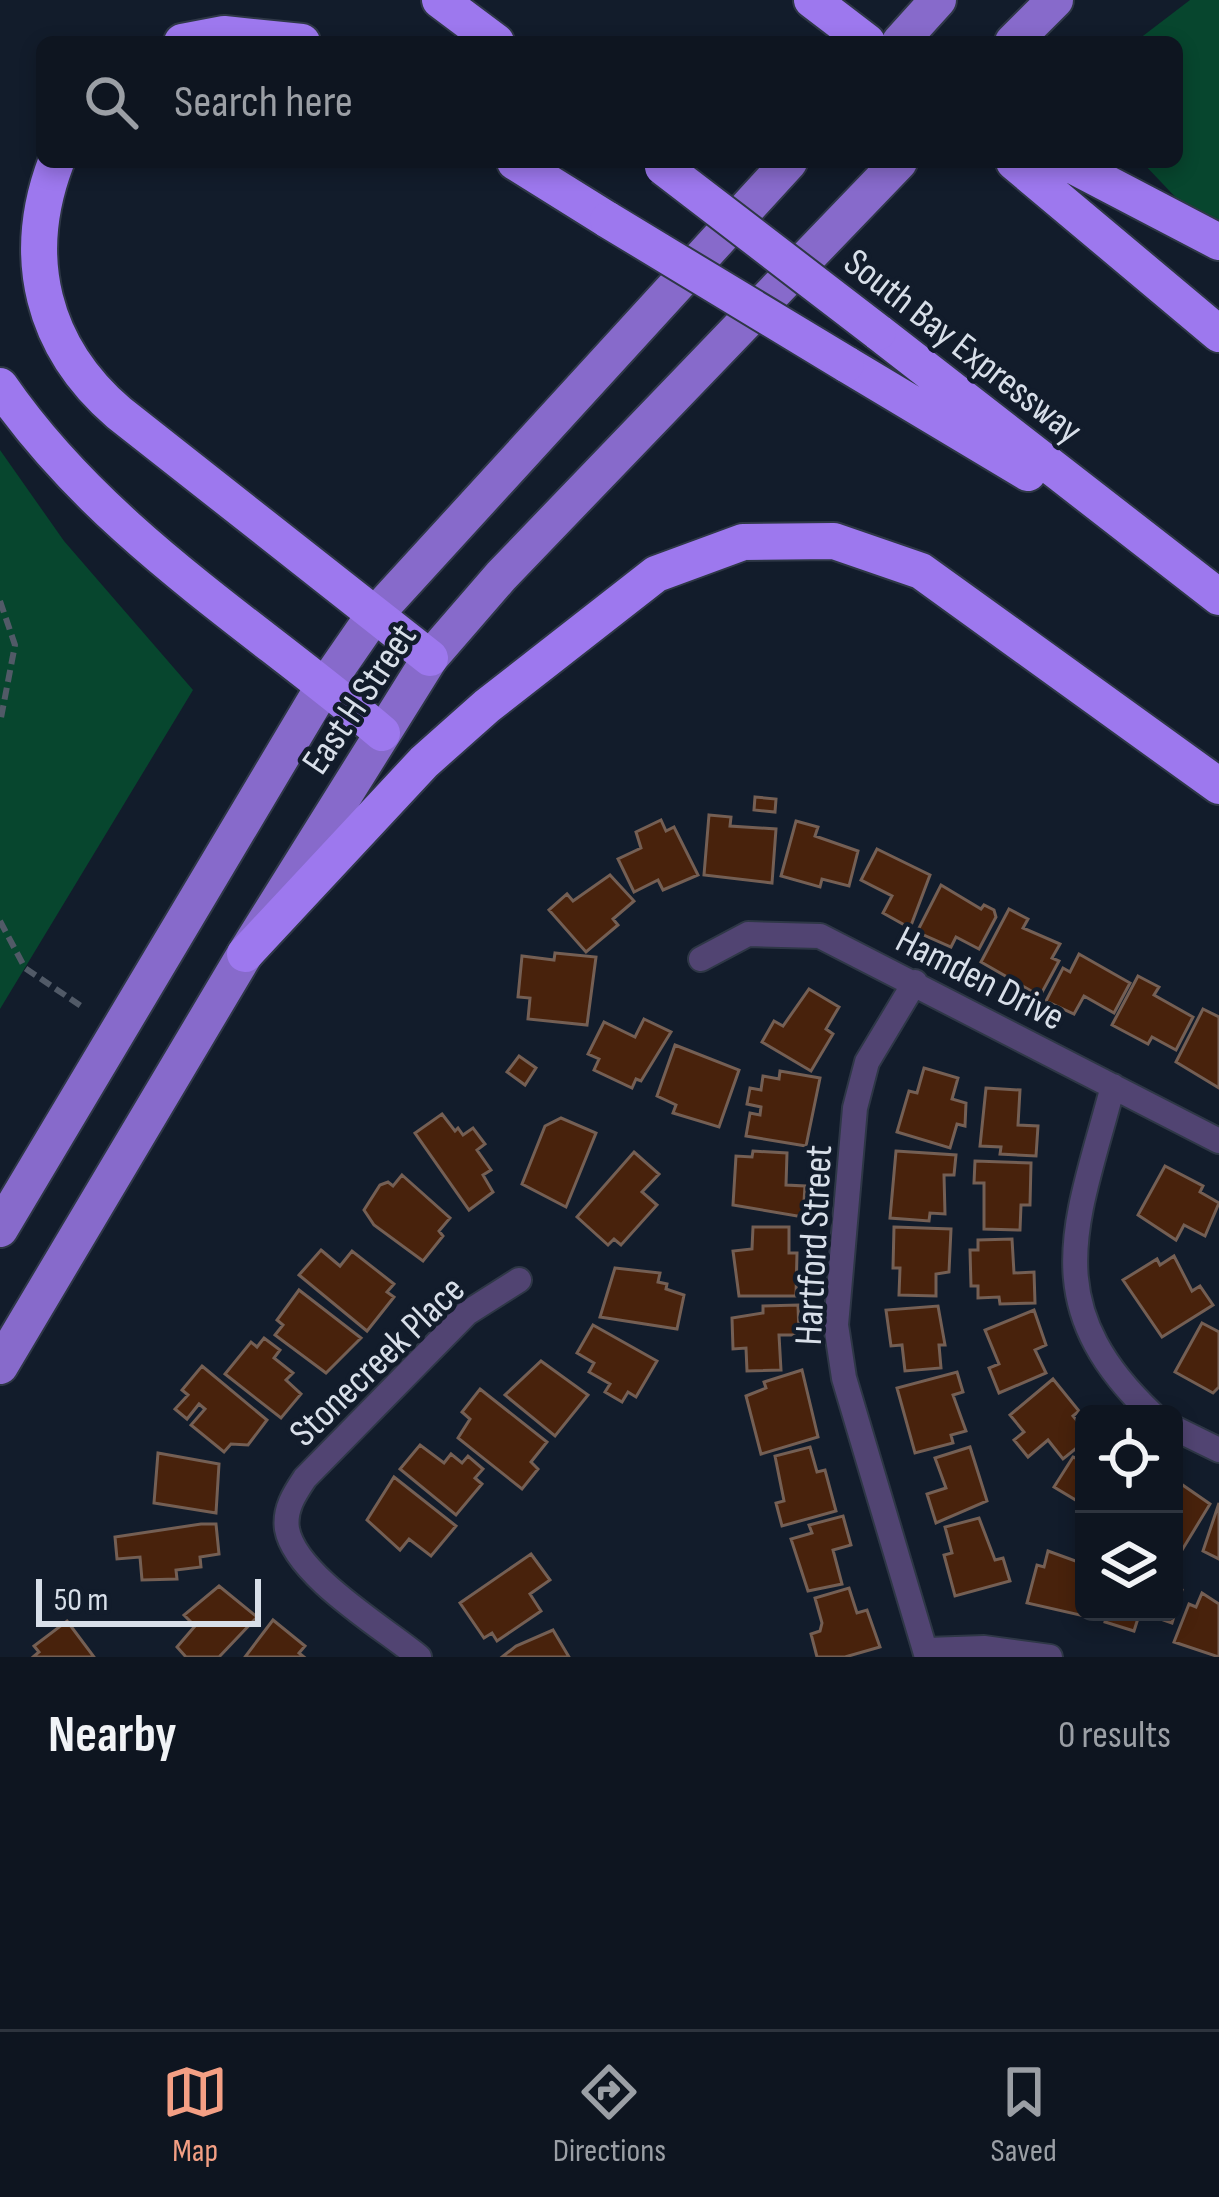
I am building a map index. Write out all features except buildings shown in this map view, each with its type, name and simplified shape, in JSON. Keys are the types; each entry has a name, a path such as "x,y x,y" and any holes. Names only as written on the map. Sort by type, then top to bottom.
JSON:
{"highway":[{"path":"440,0 488,36"},
{"path":"812,0 859,36"},
{"path":"214,36 244,36"},
{"path":"55,168 38,253 45,305 66,354 119,412 372,618 430,658"},
{"path":"525,168 1171,558"},
{"name":"South Bay Expressway","path":"663,168 1219,597"},
{"path":"1021,168 1219,334"},
{"path":"1080,169 1219,242"},
{"path":"0,386 58,462 124,528 382,733"},
{"path":"245,954 424,762 487,706 656,574 743,542 834,541 921,571 1219,787"}],"main road":[{"path":"905,36 938,0"},
{"path":"1019,36 1055,0"},
{"name":"East H Street","path":"0,1229 326,686 372,618 784,168"},
{"name":"East H Street","path":"0,1366 245,954 430,658 502,576 893,168"}],"street":[{"name":"Hamden Drive","path":"701,959 748,934 820,936 1219,1141"},
{"name":"Hartford Street","path":"915,982 867,1062 854,1108 836,1324 844,1378 927,1654"},
{"path":"1113,1086 1077,1221 1076,1291 1091,1341 1143,1405"},
{"name":"Stonecreek Place","path":"419,1657 299,1558 287,1528 289,1504 305,1478 467,1313 519,1280"},
{"path":"1183,1432 1219,1450"},
{"path":"927,1654 984,1648 1050,1657"}],"path":[{"path":"0,601 15,646 0,723"},
{"path":"0,921 25,968 80,1006"}],"green space":[{"path":"1190,0 1219,0 1219,243 1148,168 1183,168 1183,36 1143,36"},
{"path":"0,450 64,541 193,690 0,1009"}]}
